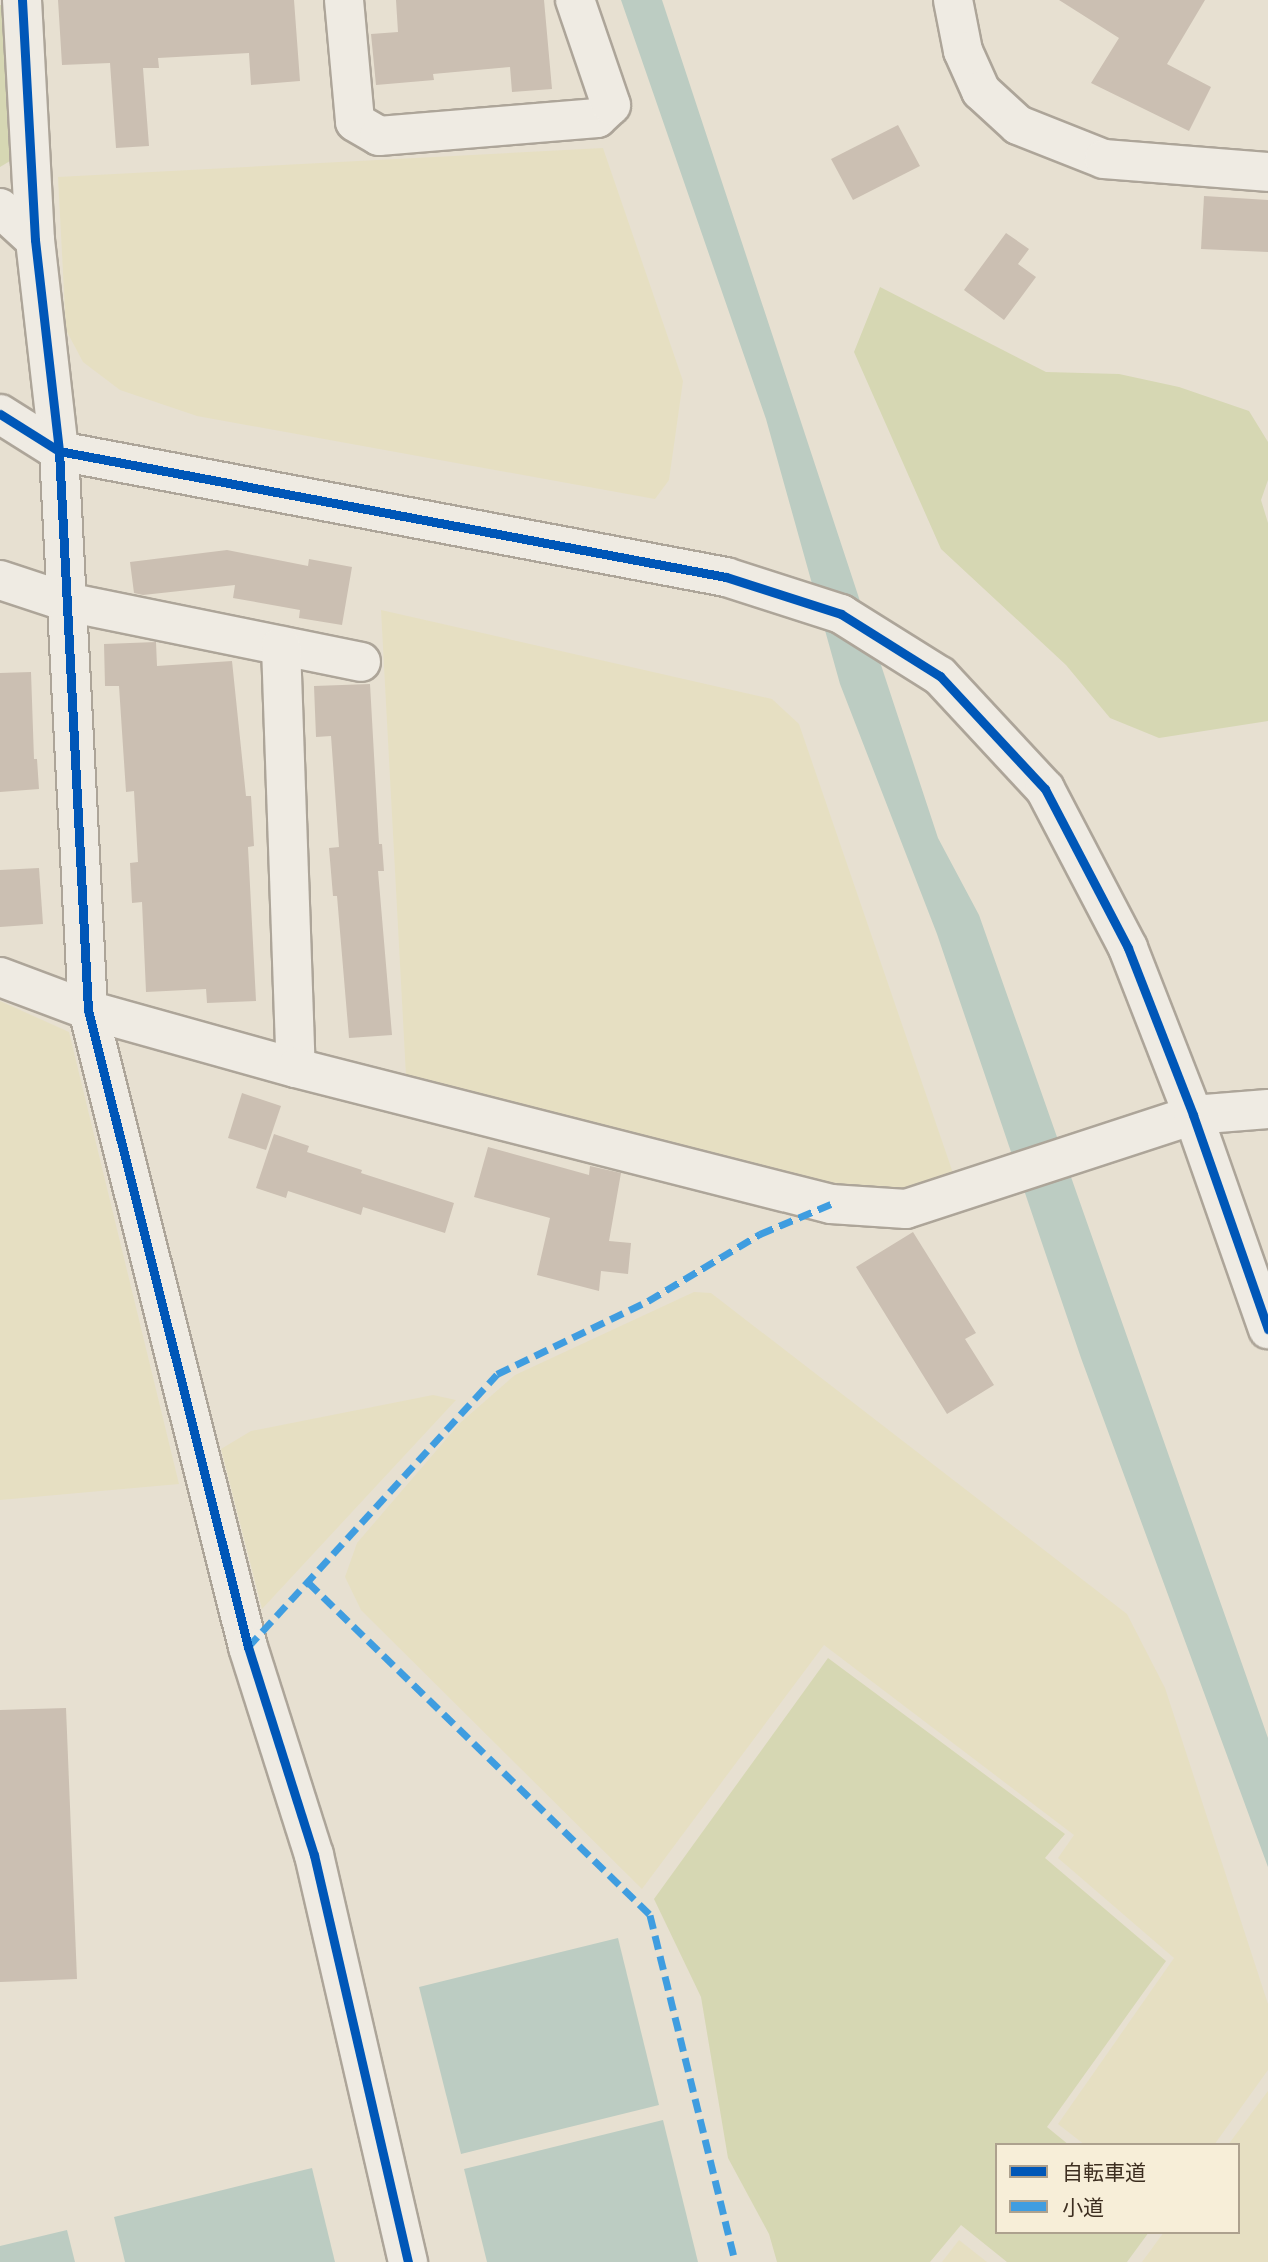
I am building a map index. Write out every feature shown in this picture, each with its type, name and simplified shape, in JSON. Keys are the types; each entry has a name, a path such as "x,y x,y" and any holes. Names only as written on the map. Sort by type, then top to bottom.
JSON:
{"street":[{"path":"22,0 35,240 59,451 88,1010 248,1647 314,1854 408,2262"},
{"path":"344,0 355,122 379,136 597,118 611,105 575,0"},
{"path":"953,0 963,51 981,91 1018,125 1104,159 1268,172"},
{"path":"0,208 35,240"},
{"path":"0,414 59,451 726,577 841,614 940,676 1045,789 1128,948 1193,1115 1268,1329"},
{"path":"0,580 67,602 361,662"},
{"path":"281,646 296,1068"},
{"path":"0,977 88,1010 296,1068 831,1204 906,1209 1193,1115 1268,1109"}],"shaded area":[{"path":"621,0 662,0 938,838 979,915 1268,1738 1268,1867 1081,1358 937,934 840,684 766,419"},
{"path":"603,148 683,381 669,480 655,499 197,416 120,390 83,362 66,330 58,177"},
{"path":"381,610 772,699 799,724 953,1173 894,1195 849,1192 406,1076"},
{"path":"0,1001 69,1032 179,1484 0,1500"},
{"path":"694,1292 711,1293 1127,1614 1165,1688 1268,2004 1268,2070 1215,2143 1082,2143 1058,2124 1174,1958 1058,1858 1074,1835 824,1645 642,1889 361,1610 345,1577 357,1543 460,1423 515,1375"},
{"path":"433,1395 456,1400 262,1609 221,1449 251,1431"},
{"path":"618,1938 659,2105 461,2154 419,1987"},
{"path":"1268,2091 1268,2262 1142,2262 1163,2234 1240,2234 1240,2143 1229,2143"},
{"path":"663,2120 698,2262 487,2262 464,2169"},
{"path":"312,2168 335,2262 125,2262 114,2217"},
{"path":"67,2230 75,2262 0,2262 0,2246"},
{"path":"959,2240 987,2262 942,2262"}],"green space":[{"path":"0,5 4,5 15,158 0,167"},
{"path":"880,287 1046,372 1119,374 1179,387 1249,411 1268,442 1268,480 1261,500 1268,523 1268,721 1159,738 1110,718 1066,665 941,549 854,352"},
{"path":"828,1658 1065,1834 1045,1858 1166,1961 1047,2127 1067,2143 995,2143 995,2234 1148,2234 1127,2262 1007,2262 961,2225 930,2262 777,2262 769,2234 728,2158 701,1997 654,1899"}],"building":[{"path":"58,0 294,0 300,81 251,85 249,53 158,58 159,68 143,68 149,146 116,148 110,63 62,65"},
{"path":"396,0 544,0 552,89 512,92 510,67 433,74 434,80 376,85 371,34 398,32"},
{"path":"1059,0 1205,0 1167,64 1211,87 1189,131 1091,83 1119,38"},
{"path":"898,125 920,166 853,200 831,159"},
{"path":"1204,196 1268,200 1268,252 1201,249"},
{"path":"1006,233 1029,249 1018,264 1036,277 1004,320 964,290"},
{"path":"227,550 308,566 309,559 352,567 342,625 299,618 300,610 233,598 235,585 143,595 134,593 130,562"},
{"path":"156,642 157,666 232,661 246,796 251,796 254,846 248,847 256,1001 207,1003 206,989 146,992 142,902 132,903 130,863 138,862 134,791 126,792 119,686 105,686 104,644"},
{"path":"31,672 34,759 37,759 39,789 0,792 0,673"},
{"path":"370,684 379,844 382,844 384,871 378,871 392,1035 349,1038 337,896 333,896 329,848 339,847 331,736 316,737 314,686"},
{"path":"39,868 43,924 0,927 0,870"},
{"path":"242,1093 281,1106 266,1150 228,1138"},
{"path":"274,1134 309,1146 307,1152 362,1170 361,1173 454,1203 445,1233 363,1207 361,1215 288,1191 286,1198 256,1188"},
{"path":"488,1147 589,1175 590,1166 621,1173 609,1241 631,1243 628,1274 601,1271 599,1291 537,1275 550,1218 474,1197"},
{"path":"913,1232 976,1333 965,1339 994,1385 947,1414 856,1267"},
{"path":"66,1708 77,1979 0,1982 0,1710"}],"marked path":[{"path":"248,1647 497,1374 648,1301 760,1234 831,1204"},
{"path":"308,1582 650,1915 735,2262"}],"cycle path":[{"path":"22,0 35,240 59,451 88,1010 248,1647 314,1855 408,2262"},
{"path":"0,414 59,451 726,577 841,614 940,676 1045,789 1128,948 1193,1115 1268,1329"}]}
